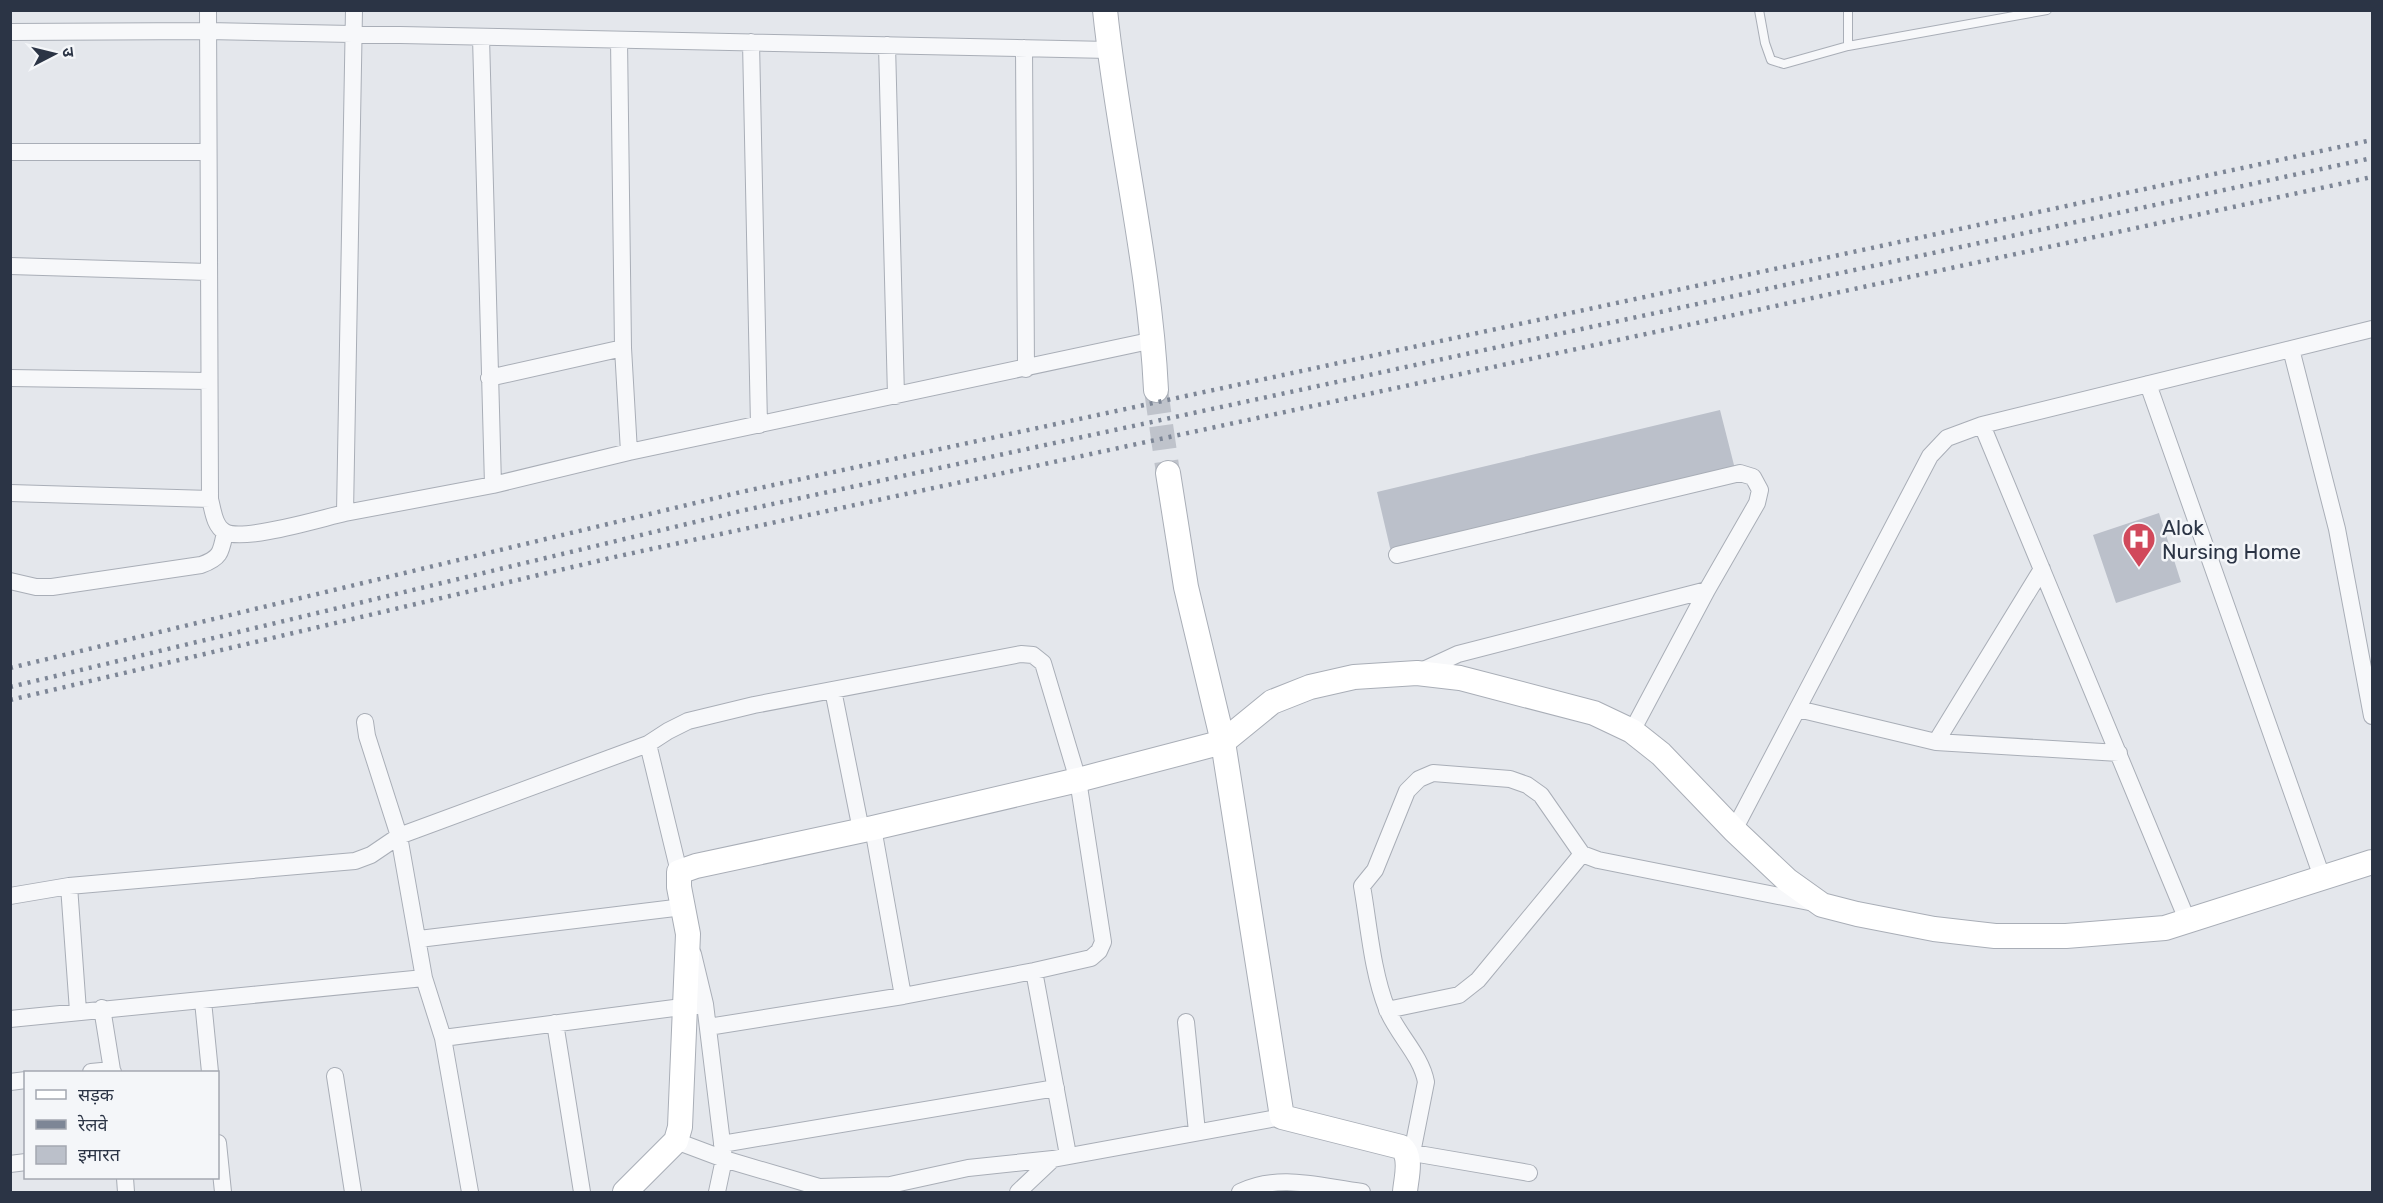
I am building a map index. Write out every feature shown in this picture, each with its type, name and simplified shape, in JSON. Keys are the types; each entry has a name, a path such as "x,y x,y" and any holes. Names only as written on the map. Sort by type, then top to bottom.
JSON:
{"street":[{"path":"208,10 210,499 216,522 225,532 258,533 345,513 493,485 629,452 1154,340"},
{"path":"345,513 354,10"},
{"path":"1105,10 1109,50 1154,340 1156,390"},
{"path":"10,32 208,31 1109,50"},
{"path":"481,37 493,485"},
{"path":"619,40 623,348 629,452"},
{"path":"751,42 759,425"},
{"path":"887,45 896,396"},
{"path":"1024,48 1026,369"},
{"path":"10,152 208,153"},
{"path":"10,266 208,272"},
{"path":"1734,830 1930,456 1947,438 1982,425 2373,329"},
{"path":"489,378 623,348"},
{"path":"2291,349 2337,529 2373,716"},
{"path":"10,378 209,381"},
{"path":"2148,384 2322,877"},
{"path":"1982,425 2188,922"},
{"path":"1168,473 1186,587 1223,742 1282,1117"},
{"path":"1397,555 1740,473 1753,477 1760,490 1756,502 1632,731"},
{"path":"10,493 210,499"},
{"path":"10,581 36,587 52,587 201,565 216,560 222,550 225,532"},
{"path":"1936,742 2042,569"},
{"path":"1417,673 1458,654 1707,590"},
{"path":"10,896 69,886 355,861 370,855 399,836 648,744 668,730 688,721 754,705 1021,654 1033,655 1042,663 1078,780 1103,942 1099,951 1091,958 1034,971 903,996 708,1027"},
{"path":"679,872 696,866 1078,780 1223,742 1272,702 1310,687 1354,676 1417,673 1460,678 1583,710 1632,731 1661,754 1734,830 1787,879 1822,905"},
{"path":"833,690 867,829 903,996"},
{"path":"1798,709 1936,742 2119,753"},
{"path":"365,722 367,736 399,836 419,939 424,978 443,1038 470,1192"},
{"path":"625,1192 676,1141 696,1006 688,934 678,879 679,872 648,744"},
{"path":"1405,1192 1409,1153 1426,1082 1424,1070 1387,1010 1379,985 1362,886 1375,870 1407,791 1419,779 1433,772 1510,779 1527,785 1541,795 1582,854 1598,860 1934,929 1995,936 2066,936 2165,928 2373,862"},
{"path":"1387,1010 1459,995 1469,989 1582,854"},
{"path":"69,886 78,1011"},
{"path":"419,939 683,907"},
{"path":"1034,971 1056,1088 1060,1157"},
{"path":"10,1019 102,1008 424,978"},
{"path":"203,1000 210,1071"},
{"path":"443,1038 696,1006"},
{"path":"696,1006 708,1027 723,1152 717,1192"},
{"path":"102,1008 112,1071"},
{"path":"1186,1022 1197,1132"},
{"path":"555,1023 582,1192"},
{"path":"335,1077 353,1192"},
{"path":"723,1152 1056,1088"},
{"path":"676,1141 723,1152 819,1187 886,1189 968,1168 1060,1157 1282,1117 1401,1148 1409,1153 1529,1173"},
{"path":"219,1153 223,1192"},
{"path":"1018,1192 1060,1157"},
{"path":"1240,1192 1253,1186 1289,1182 1362,1192"}],"lane":[{"path":"1759,10 1765,43 1771,60 1785,64 1848,46 2047,10"},
{"path":"1848,10 1848,46"}],"building":[{"path":"1720,410 1735,469 1391,552 1377,492"},
{"path":"2159,513 2181,582 2116,603 2093,535"}],"tunnel":[{"path":"1156,390 1168,473"}],"railway":[{"path":"10,668 741,492 2372,140"},
{"path":"10,687 745,510 2372,158"},
{"path":"10,700 619,556 2372,177"}],"place":[{"name":"Alok Nursing Home","path":"2139,568"}]}
